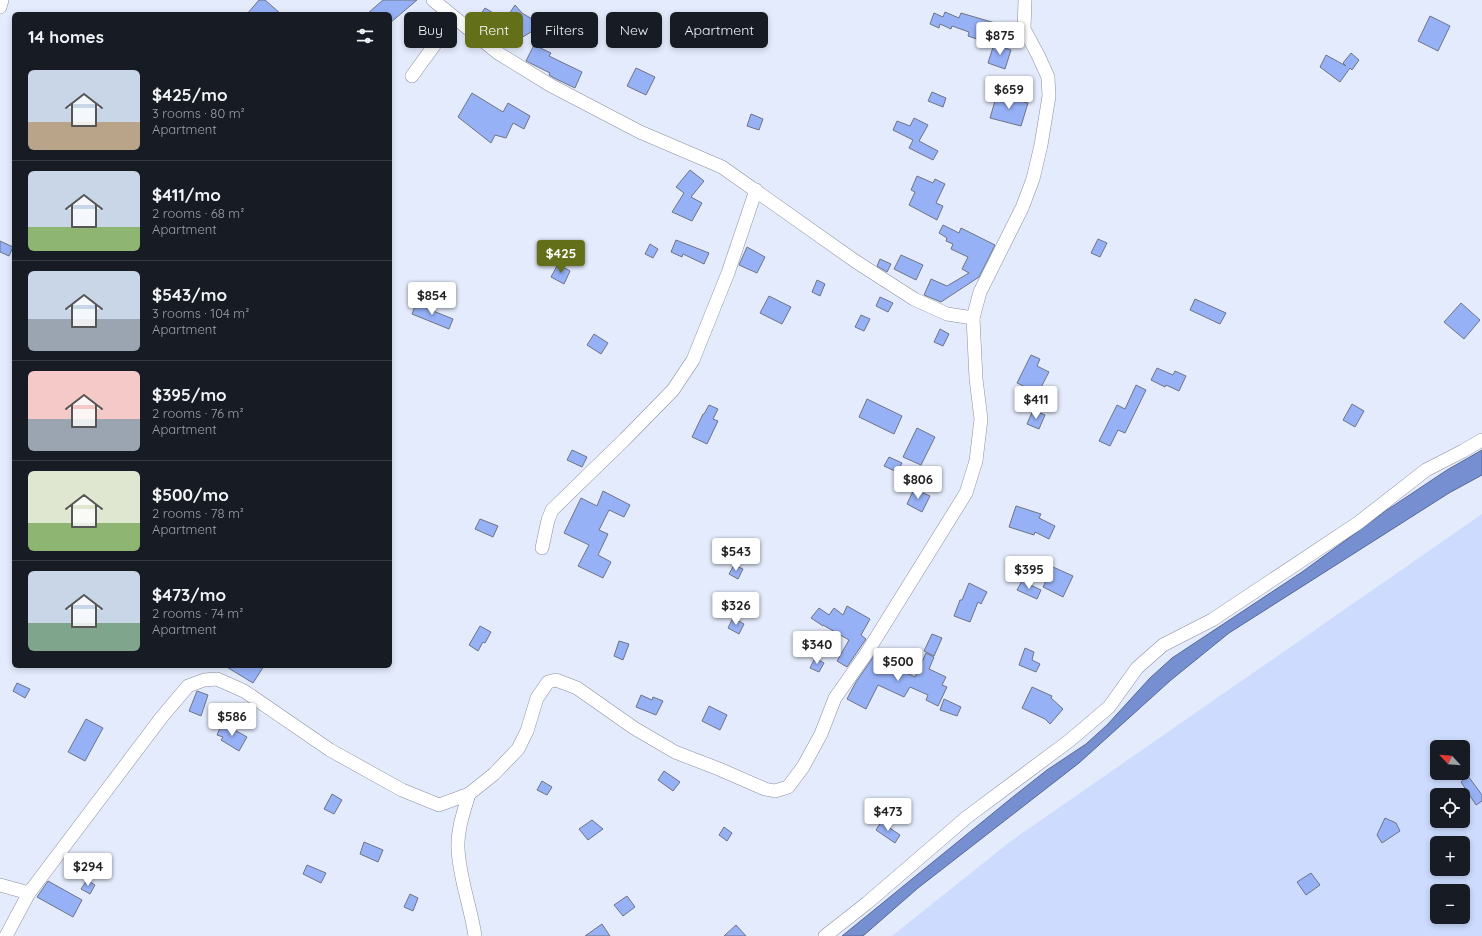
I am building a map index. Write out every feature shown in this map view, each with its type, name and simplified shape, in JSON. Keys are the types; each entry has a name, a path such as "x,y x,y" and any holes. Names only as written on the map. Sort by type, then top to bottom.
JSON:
{"street":[{"path":"0,7 2,0"},
{"path":"433,0 447,12"},
{"path":"6,936 29,893 161,718 188,686 204,680 218,679 244,691 330,750 402,790 439,805 469,794 494,774 518,749 527,731 538,698 548,682 556,680 578,688 634,728 675,752 719,769 766,790 775,792 788,787 803,767 821,734 835,698 866,654 966,493 976,461 981,419 976,379 973,318 980,292 1022,208 1034,179 1041,145 1048,96 1048,77 1024,28 1025,0"},
{"path":"457,20 498,53 550,85 640,132 722,167 855,261 914,299 947,314 973,318"},
{"path":"412,76 432,48"},
{"path":"542,548 548,520 552,510 673,390 693,360 728,274 756,190"},
{"path":"825,936 867,903 967,817 1069,741 1108,707 1137,668 1163,645 1212,620 1358,523 1426,470 1482,440"},
{"path":"469,794 459,834 458,847 461,871 475,936"},
{"path":"0,885 29,893"}],"shaded area":[{"path":"1482,514 1482,936 892,936 1011,841"}],"water":[{"path":"1482,450 1482,475 1449,493 1229,633 1171,680 1079,763 918,888 863,936 842,936 1047,770 1086,744 1107,725 1150,678 1172,658 1302,572 1387,510 1447,470"}],"building":[{"path":"259,0 265,0 279,12 249,12"},
{"path":"383,0 417,0 392,21 392,12 369,12"},
{"path":"515,5 521,12 510,12"},
{"path":"485,8 492,12 482,12"},
{"path":"945,12 959,18 961,13 995,23 989,43 968,36 969,32 952,26 951,29 940,24 939,28 930,24 934,13 943,17"},
{"path":"523,14 531,18 531,32 523,37"},
{"path":"1430,16 1450,26 1438,51 1418,41"},
{"path":"994,44 1011,50 1005,69 988,63"},
{"path":"532,48 540,48 551,53 549,56 582,72 575,88 554,78 549,75 550,73 526,61"},
{"path":"1351,53 1359,60 1352,70 1350,68 1340,82 1320,67 1326,55 1346,66 1343,63"},
{"path":"636,68 655,77 646,95 627,86"},
{"path":"932,92 946,98 943,107 928,101"},
{"path":"472,93 503,112 508,103 530,116 524,129 513,123 506,138 495,135 491,143 458,117"},
{"path":"997,94 1028,103 1021,126 990,118"},
{"path":"751,114 763,119 759,130 747,126"},
{"path":"914,118 928,125 919,141 938,151 933,160 909,148 913,140 893,130 897,121 910,126"},
{"path":"690,170 704,181 691,197 702,203 692,221 672,212 684,193 676,187"},
{"path":"917,176 933,183 935,179 945,184 936,203 943,206 937,220 909,205 915,192 911,190"},
{"path":"943,225 959,233 961,228 995,245 979,277 941,302 924,295 931,279 947,286 969,273 962,269 968,257 951,249 953,244 946,241 947,238 939,233"},
{"path":"1098,239 1107,243 1100,257 1091,253"},
{"path":"676,240 709,253 704,264 683,254 682,257 671,252"},
{"path":"0,241 12,247 9,256 0,252"},
{"path":"650,244 658,249 653,258 645,254"},
{"path":"747,247 765,257 757,273 739,265"},
{"path":"901,255 923,265 916,280 894,269"},
{"path":"880,259 891,264 887,272 877,266"},
{"path":"558,264 570,271 564,284 551,277"},
{"path":"817,280 825,284 820,296 812,292"},
{"path":"769,296 791,307 782,324 760,313"},
{"path":"880,297 893,303 888,312 876,306"},
{"path":"1195,299 1226,313 1220,324 1190,310"},
{"path":"1461,303 1480,320 1464,339 1444,322"},
{"path":"416,304 453,319 449,329 412,314"},
{"path":"861,315 870,319 864,331 855,327"},
{"path":"940,329 949,334 943,346 934,342"},
{"path":"594,334 608,343 601,354 587,345"},
{"path":"1031,355 1040,359 1037,366 1049,372 1038,393 1017,383"},
{"path":"1157,368 1173,375 1175,371 1186,376 1179,391 1166,385 1165,387 1151,380"},
{"path":"1136,385 1146,390 1125,433 1118,430 1110,446 1099,441 1117,405 1125,409"},
{"path":"867,399 902,416 894,434 859,417"},
{"path":"1352,404 1364,411 1355,427 1343,420"},
{"path":"709,405 718,409 713,419 718,421 707,444 692,437"},
{"path":"1033,410 1045,415 1039,429 1027,424"},
{"path":"917,428 935,437 921,465 903,457"},
{"path":"572,450 587,457 582,467 567,460"},
{"path":"889,457 902,463 897,472 884,466"},
{"path":"914,489 930,496 922,512 907,504"},
{"path":"603,491 630,505 624,517 609,510 599,530 608,534 598,555 611,562 603,578 578,566 589,545 564,533 581,498 597,506"},
{"path":"1016,506 1041,514 1039,518 1055,526 1049,539 1035,532 1034,535 1009,527"},
{"path":"480,519 498,526 493,537 475,529"},
{"path":"734,565 743,569 738,579 729,574"},
{"path":"1053,567 1073,576 1063,597 1043,587"},
{"path":"1022,581 1041,590 1037,599 1017,590"},
{"path":"969,583 987,592 981,604 978,602 970,622 954,616"},
{"path":"847,606 870,619 861,635 866,639 847,667 837,661 849,640 811,618 819,608 829,615 834,608 843,615"},
{"path":"733,618 744,624 739,634 728,628"},
{"path":"480,626 491,632 485,643 483,642 478,651 469,645"},
{"path":"932,634 942,638 934,656 924,651"},
{"path":"619,641 629,644 623,660 614,656"},
{"path":"1025,648 1034,652 1032,660 1040,664 1036,672 1019,665"},
{"path":"926,653 934,657 929,669 946,677 942,685 947,687 938,706 926,700 928,695 910,687 904,697 878,685 866,709 847,699 856,682 874,656 897,666 896,668 915,677"},
{"path":"815,658 824,663 819,672 810,668"},
{"path":"228,668 263,668 253,683"},
{"path":"17,683 30,689 25,698 13,691"},
{"path":"1032,687 1052,696 1051,698 1063,709 1050,724 1045,719 1022,708"},
{"path":"197,691 208,695 201,716 189,711"},
{"path":"641,695 652,700 653,697 663,701 656,715 636,707"},
{"path":"944,699 961,707 957,716 940,710"},
{"path":"709,706 727,715 720,730 702,721"},
{"path":"86,719 103,728 85,761 68,752"},
{"path":"222,723 247,737 239,751 221,740 223,737 217,735"},
{"path":"664,771 680,782 673,791 658,780"},
{"path":"1470,779 1482,795 1482,801 1476,805 1470,796 1470,788 1465,788 1461,782 1463,780 1470,780"},
{"path":"542,781 552,787 547,795 537,790"},
{"path":"332,794 342,800 334,814 324,809"},
{"path":"1385,818 1396,823 1400,831 1382,843 1377,835"},
{"path":"592,820 603,829 588,840 579,829"},
{"path":"881,822 900,835 895,843 876,830"},
{"path":"724,827 732,833 727,841 719,835"},
{"path":"364,842 383,850 378,862 360,854"},
{"path":"307,865 326,873 321,883 303,874"},
{"path":"1311,873 1320,885 1306,895 1297,882"},
{"path":"87,880 95,885 90,894 81,889"},
{"path":"48,881 82,900 73,917 37,897"},
{"path":"410,894 418,898 413,911 404,907"},
{"path":"627,896 635,907 623,916 614,905"},
{"path":"602,924 610,936 585,936"},
{"path":"736,925 746,936 724,936"}]}
